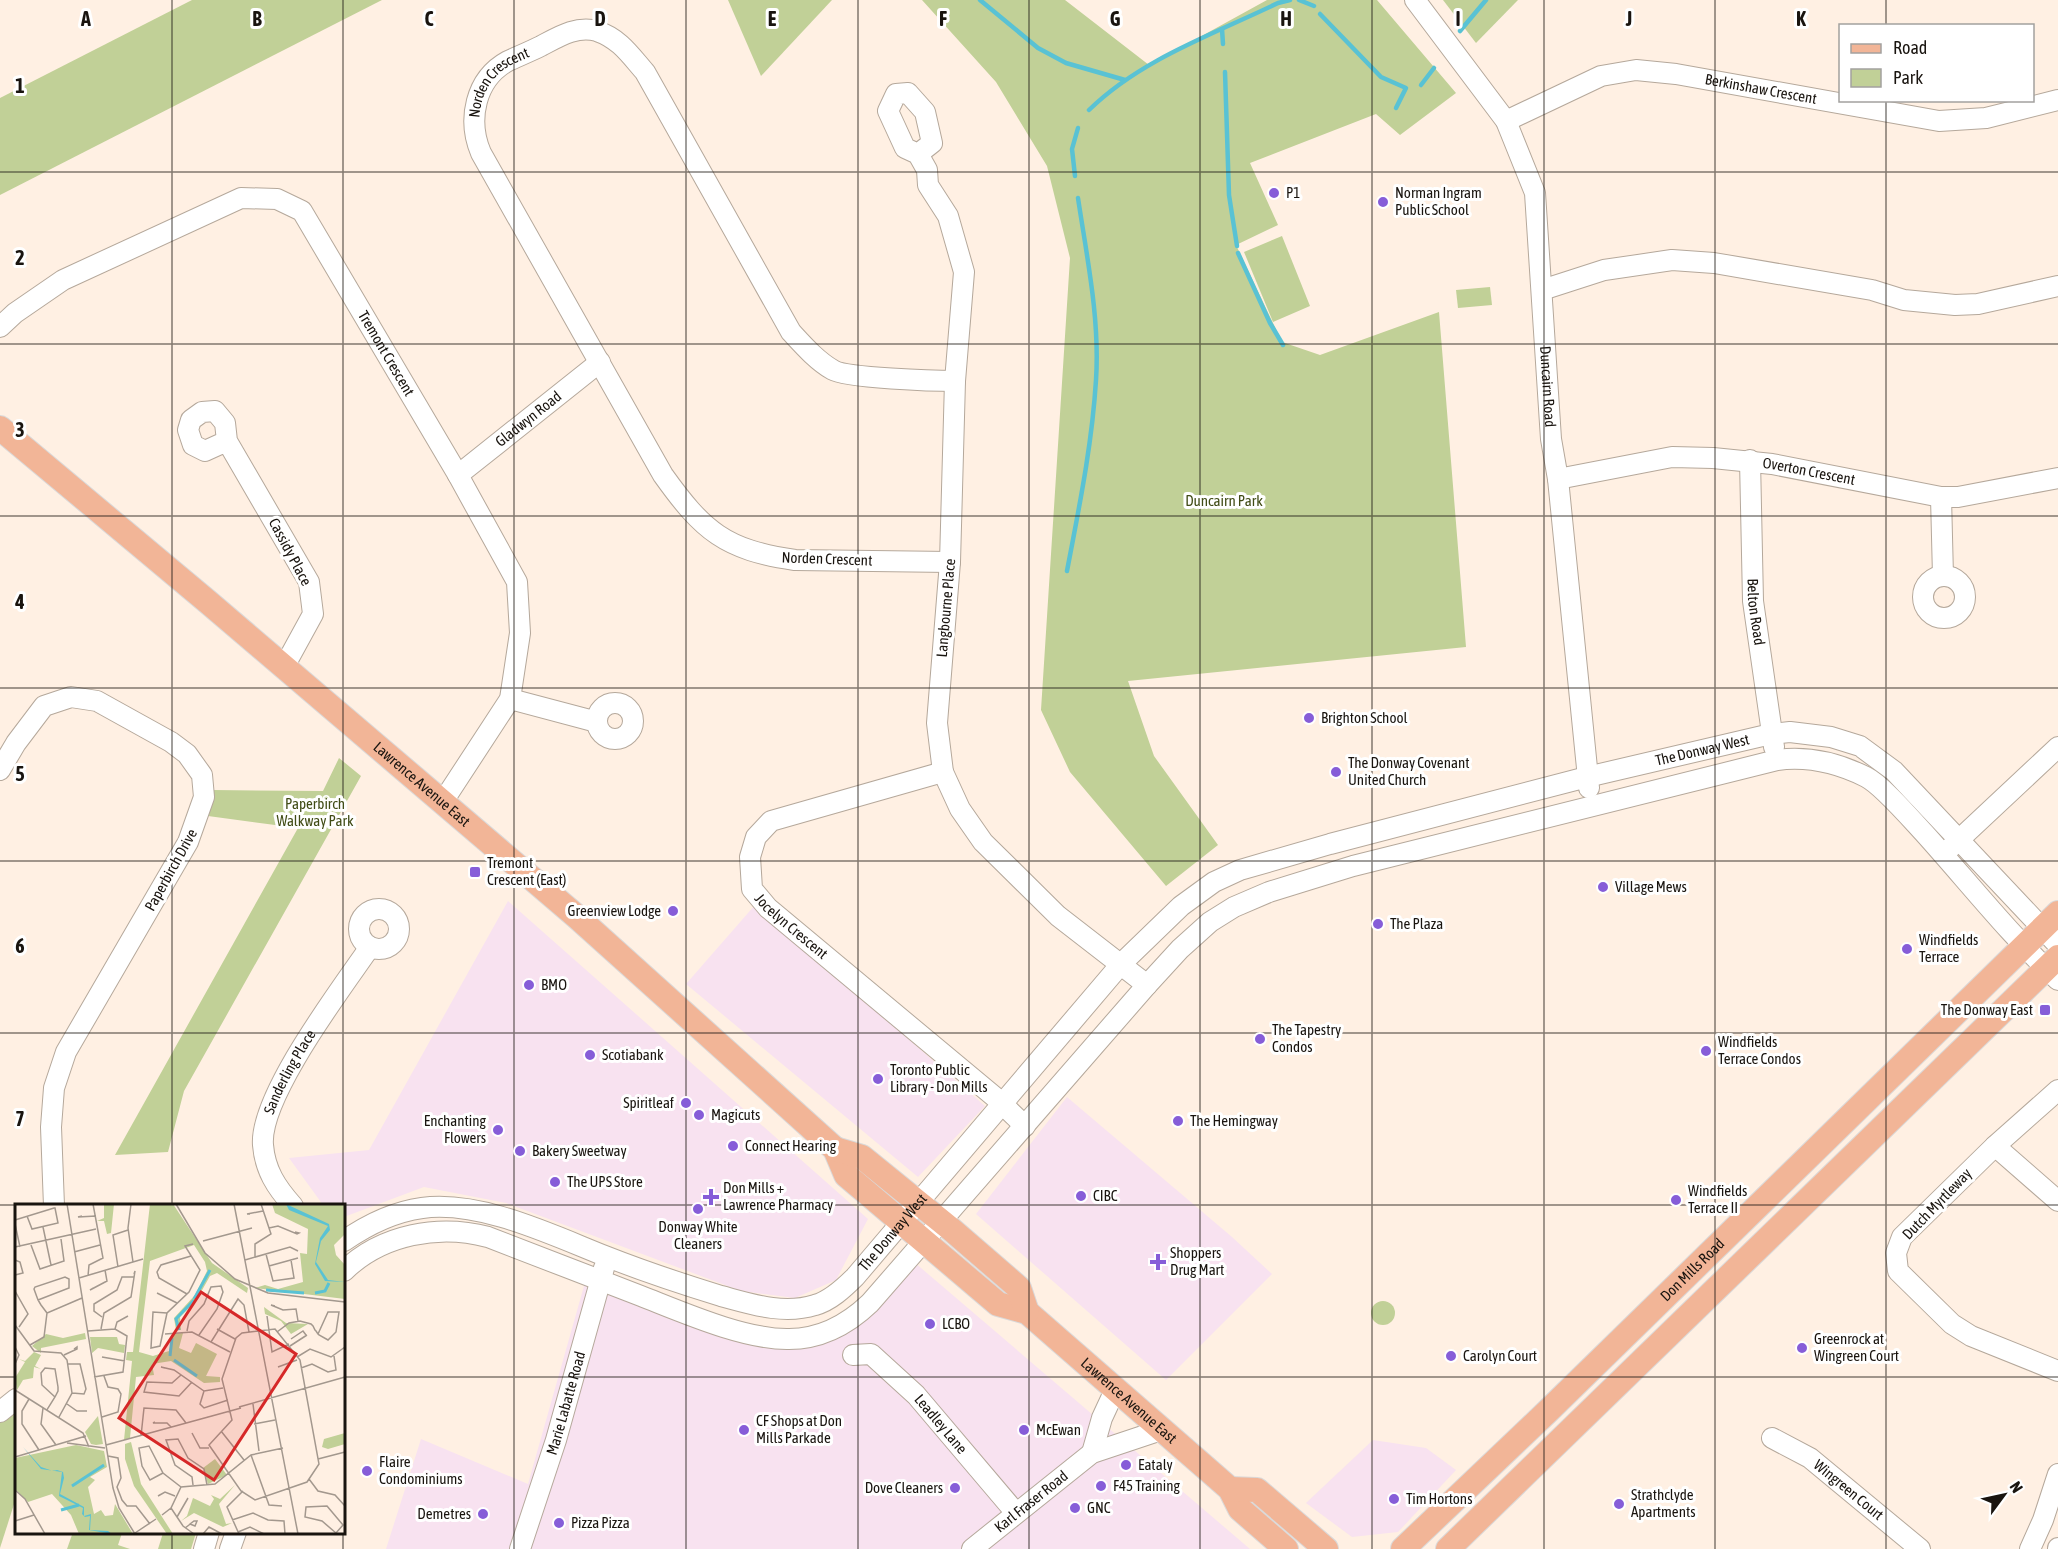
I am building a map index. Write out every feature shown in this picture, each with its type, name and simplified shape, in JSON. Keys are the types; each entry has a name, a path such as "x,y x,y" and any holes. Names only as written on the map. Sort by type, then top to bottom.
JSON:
{"main road":[{"name":"Lawrence Avenue East","path":"0,428 576,916 835,1149 846,1175 998,1304 1027,1312 1230,1489 1240,1509 1286,1549"},
{"name":"Don Mills Road","path":"1403,1549 1548,1411 2024,946 2052,929"},
{"name":"Don Mills Road","path":"1448,1549 2054,969"},
{"name":"Lawrence Avenue East","path":"835,1149 862,1157 918,1201 1019,1288 1027,1312"},
{"path":"1230,1489 1257,1491 1326,1549"}],"street":[{"name":"Duncairn Road","path":"1415,0 1506,121 1535,193 1551,439 1558,479 1587,777 1593,805"},
{"name":"Norden Crescent","path":"950,562 795,560 745,549 711,532 695,517 663,475 481,153 473,128 476,102 481,89 507,62 568,32 596,30 624,45 645,72 791,332 800,342 834,371 872,377 955,381"},
{"name":"Berkinshaw Crescent","path":"1506,121 1601,76 1636,70 1676,74 1939,121 1986,117 2058,100"},
{"name":"Langbourne Place","path":"918,154 927,170 928,185 948,216 964,272 955,381 950,562 937,723 943,772 960,809 983,843 1058,916 1147,985"},
{"name":"Tremont Crescent","path":"0,327 15,313 63,280 241,198 277,199 302,211 458,475 517,582 520,633 510,699 442,803"},
{"path":"1542,290 1618,267 1672,260 1714,263 1872,290 1904,300 1955,305 1978,304 2058,286"},
{"name":"Gladwyn Road","path":"458,475 600,362"},
{"name":"Cassidy Place","path":"226,441 309,582 313,614 284,667"},
{"name":"Overton Crescent","path":"1558,479 1672,457 1750,460 1941,497 1958,497 2058,478"},
{"name":"Belton Road","path":"1750,460 1753,601 1771,734 1777,760"},
{"path":"1941,497 1943,576"},
{"name":"Paperbirch Drive","path":"0,770 15,743 44,706 71,697 97,700 171,742 187,754 202,775 204,797 188,842 66,1052 54,1088 51,1127 54,1204"},
{"path":"510,699 597,722"},
{"name":"The Donway West","path":"345,1240 363,1228 399,1213 440,1207 472,1210 535,1229 699,1289 772,1308 815,1305 830,1298 853,1280 918,1201 1004,1105 1121,964 1163,921 1205,888 1240,870 1273,861 1587,777 1771,734 1790,732 1831,737 1860,746 1894,771 2024,946 2054,969"},
{"path":"1950,848 2058,747"},
{"name":"The Donway West","path":"345,1267 371,1252 412,1234 439,1229 476,1233 691,1315 767,1338 791,1339 822,1334 863,1310 1180,949 1210,922 1234,907 1282,888 1353,866 1777,760 1801,757 1838,766 1868,777 1950,848 2052,929"},
{"name":"Jocelyn Crescent","path":"943,772 771,821 756,837 750,857 752,889 768,909 1004,1105 1025,1126"},
{"path":"1273,861 1282,888"},
{"name":"Sanderling Place","path":"291,1204 269,1175 263,1144 266,1118 300,1049 370,947"},
{"name":"Dutch Myrtleway","path":"2058,1090 1995,1146 1902,1237 1896,1253 1898,1271 1962,1330 2058,1371"},
{"path":"1995,1146 2029,1179 2058,1201"},
{"path":"399,1213 412,1234"},
{"name":"Marie Labatte Road","path":"520,1549 556,1440 607,1257"},
{"path":"691,1315 699,1289"},
{"name":"Leadley Lane","path":"853,1355 871,1354 916,1395 1016,1513"},
{"path":"1092,1453 1102,1418 1115,1390"},
{"path":"0,1412 15,1399"},
{"name":"Karl Fraser Road","path":"972,1549 1092,1453 1161,1430"},
{"name":"Wingreen Court","path":"1772,1438 1810,1458 1920,1549"},
{"path":"2030,1549 2043,1520 2058,1474"},
{"path":"204,1549 209,1534"},
{"path":"230,1549 236,1534"}],"shaded area":[{"path":"508,901 868,1219 836,1280 795,1298 741,1291 506,1203 424,1187 345,1217 345,1204 322,1204 289,1158 369,1150"},
{"path":"755,905 985,1106 918,1177 686,984"},
{"path":"1067,1097 1232,1237 1272,1274 1166,1380 976,1214"},
{"path":"914,1262 1250,1549 386,1549 421,1439 528,1484 584,1286 634,1293 774,1344 824,1341 868,1318"},
{"path":"1373,1440 1426,1448 1456,1470 1398,1532 1352,1537 1306,1503"}],"green space":[{"path":"192,0 382,0 0,195 0,98"},
{"path":"728,0 832,0 761,76"},
{"name":"Duncairn Park","path":"922,0 1065,0 1149,65 1267,0 1377,0 1456,93 1400,135 1376,114 1250,163 1278,225 1236,245 1282,342 1320,355 1439,312 1466,647 1128,681 1154,756 1218,845 1166,886 1070,772 1041,710 1070,258 1047,166 996,82"},
{"path":"1443,0 1518,0 1476,43"},
{"path":"1282,236 1310,306 1273,322 1244,252"},
{"path":"1490,287 1492,305 1458,308 1456,290"},
{"name":"Paperbirch Walkway Park","path":"339,758 361,776 184,1091 168,1152 115,1155 298,828 208,816 212,790 323,791"},
{"path":"1383,1301 1391,1305 1395,1313 1391,1321 1383,1325 1375,1321 1371,1313 1375,1305"},
{"path":"15,1408 15,1501 0,1548 0,1420"},
{"path":"72,1534 122,1534 118,1545 130,1549 67,1549"},
{"path":"162,1534 196,1534 191,1549 158,1549"}],"waterway":[{"path":"980,0 1038,48 1066,63 1125,80"},
{"path":"1089,110 1109,92 1155,62 1278,3 1290,0"},
{"path":"1299,0 1314,6"},
{"path":"1460,31 1486,0"},
{"path":"1320,14 1381,77 1406,88 1396,108"},
{"path":"1222,29 1223,44"},
{"path":"1421,85 1434,68"},
{"path":"1225,72 1229,195 1237,246"},
{"path":"1075,176 1072,149 1078,128"},
{"path":"1067,571 1088,452 1097,357 1092,289 1078,198"},
{"path":"1238,253 1270,323 1283,345"}],"place":[{"name":"P1","path":"1274,193"},
{"name":"Norman Ingram Public School","path":"1383,202"},
{"name":"Brighton School","path":"1309,718"},
{"name":"The Donway Covenant United Church","path":"1336,772"},
{"name":"Tremont Crescent (East)","path":"475,872"},
{"name":"Village Mews","path":"1603,887"},
{"name":"Greenview Lodge","path":"673,911"},
{"name":"The Plaza","path":"1378,924"},
{"name":"Windfields Terrace","path":"1907,949"},
{"name":"BMO","path":"529,985"},
{"name":"The Donway East","path":"2045,1010"},
{"name":"The Tapestry Condos","path":"1260,1039"},
{"name":"Windfields Terrace Condos","path":"1706,1051"},
{"name":"Scotiabank","path":"590,1055"},
{"name":"Toronto Public Library - Don Mills","path":"878,1079"},
{"name":"Spiritleaf","path":"686,1103"},
{"name":"Magicuts","path":"699,1115"},
{"name":"The Hemingway","path":"1178,1121"},
{"name":"Enchanting Flowers","path":"498,1130"},
{"name":"Connect Hearing","path":"733,1146"},
{"name":"Bakery Sweetway","path":"520,1151"},
{"name":"The UPS Store","path":"555,1182"},
{"name":"CIBC","path":"1081,1196"},
{"name":"Don Mills + Lawrence Pharmacy","path":"711,1197"},
{"name":"Windfields Terrace II","path":"1676,1200"},
{"name":"Donway White Cleaners","path":"698,1209"},
{"name":"Shoppers Drug Mart","path":"1158,1262"},
{"name":"LCBO","path":"930,1324"},
{"name":"Greenrock at Wingreen Court","path":"1802,1348"},
{"name":"Carolyn Court","path":"1451,1356"},
{"name":"CF Shops at Don Mills Parkade","path":"744,1430"},
{"name":"McEwan","path":"1024,1430"},
{"name":"Eataly","path":"1126,1465"},
{"name":"Flaire Condominiums","path":"367,1471"},
{"name":"F45 Training","path":"1101,1486"},
{"name":"Dove Cleaners","path":"955,1488"},
{"name":"Tim Hortons","path":"1394,1499"},
{"name":"Strathclyde Apartments","path":"1619,1504"},
{"name":"GNC","path":"1075,1508"},
{"name":"Demetres","path":"483,1514"},
{"name":"Pizza Pizza","path":"559,1523"}]}
